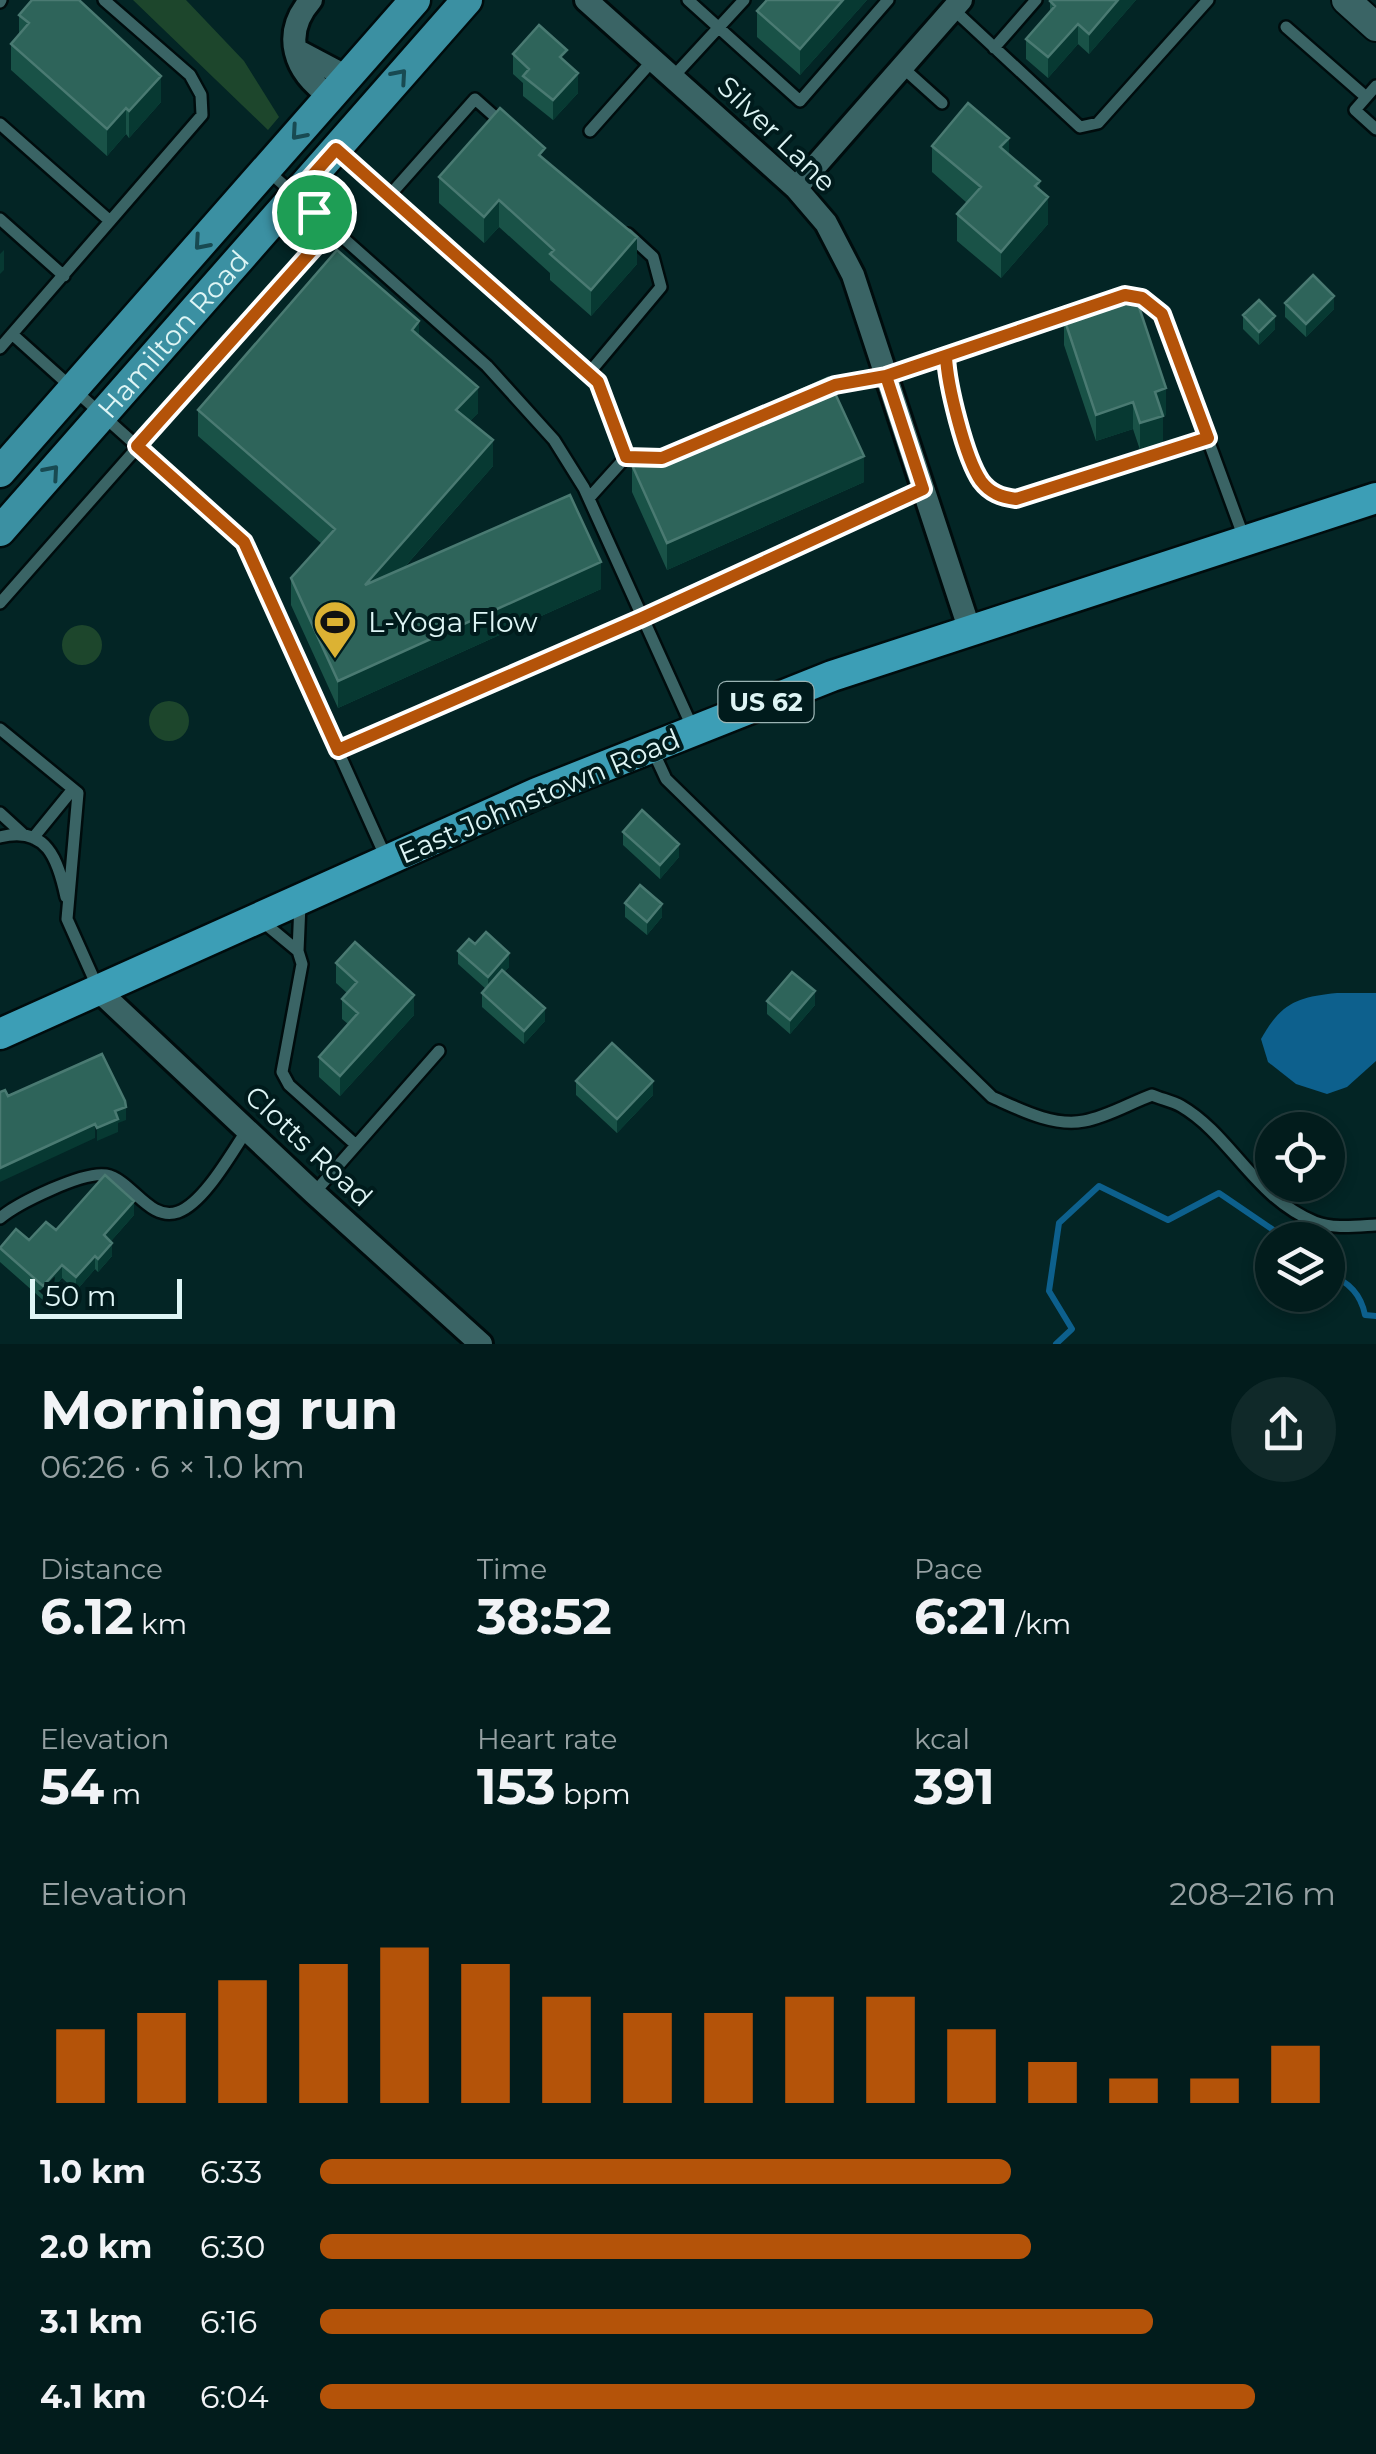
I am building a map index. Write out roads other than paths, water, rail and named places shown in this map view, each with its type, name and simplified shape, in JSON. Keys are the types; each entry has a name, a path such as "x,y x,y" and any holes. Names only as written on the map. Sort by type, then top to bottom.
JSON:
{"highway":[{"name":"East Johnstown Road","path":"0,1034 537,793 832,676 1376,498"}],"main road":[{"name":"Hamilton Road","path":"0,472 415,0"},
{"name":"Hamilton Road","path":"0,531 467,0"}],"street":[{"path":"310,0 295,21 292,34 296,50 338,87"},
{"name":"Silver Lane","path":"586,0 796,188 826,223 853,276 970,632"},
{"path":"1346,0 1376,27"},
{"path":"796,188 957,4"},
{"name":"Clotts Road","path":"98,990 481,1344"}],"lane":[{"path":"0,348 202,115 201,95 190,75 104,0"},
{"path":"688,0 800,101 888,0"},
{"path":"673,78 744,0"},
{"path":"994,48 1036,0"},
{"path":"957,4 994,48 1080,127 1098,124 1208,0"},
{"path":"1286,28 1366,97"},
{"path":"590,131 653,60"},
{"path":"902,67 942,103"},
{"path":"1376,86 1355,110 1376,129"},
{"path":"388,196 475,99 510,130"},
{"path":"0,124 110,222"},
{"path":"336,149 598,382 626,457"},
{"path":"266,169 486,366 554,440 588,498 694,731"},
{"path":"0,220 64,276"},
{"path":"0,603 332,228"},
{"path":"589,373 661,288 653,257 624,232"},
{"path":"800,400 835,385 886,376 1125,295 1142,298 1162,314 1246,541"},
{"path":"12,334 244,542 387,860"},
{"path":"946,356 947,384 979,478 1001,497 1016,499 1208,438"},
{"path":"588,498 626,457 662,458 679,451"},
{"path":"338,750 642,618 923,489"},
{"path":"0,728 78,793 68,919 98,990"},
{"path":"652,748 666,779 992,1097 1054,1120 1083,1122 1152,1095 1182,1106 1265,1191 1316,1222 1376,1225"},
{"path":"0,837 28,836 73,789"},
{"path":"0,814 28,836 46,844 59,865 68,907"},
{"path":"300,898 298,951 302,964 282,1072 289,1086 356,1145"},
{"path":"258,917 298,951"},
{"path":"314,1193 439,1051"},
{"path":"0,1218 64,1185 87,1176 106,1175 150,1207 163,1213 177,1212 194,1203 247,1130"}],"water":[{"path":"1337,993 1376,993 1376,1061 1347,1087 1327,1094 1296,1084 1268,1062 1261,1039 1276,1017 1292,1004"}],"waterway":[{"path":"1056,1344 1072,1329 1049,1291 1059,1223 1099,1186 1168,1220 1219,1193 1262,1222"},
{"path":"1345,1283 1360,1301 1365,1315 1376,1316"}],"place":[{"name":"L-Yoga Flow","path":"335,660"}]}
